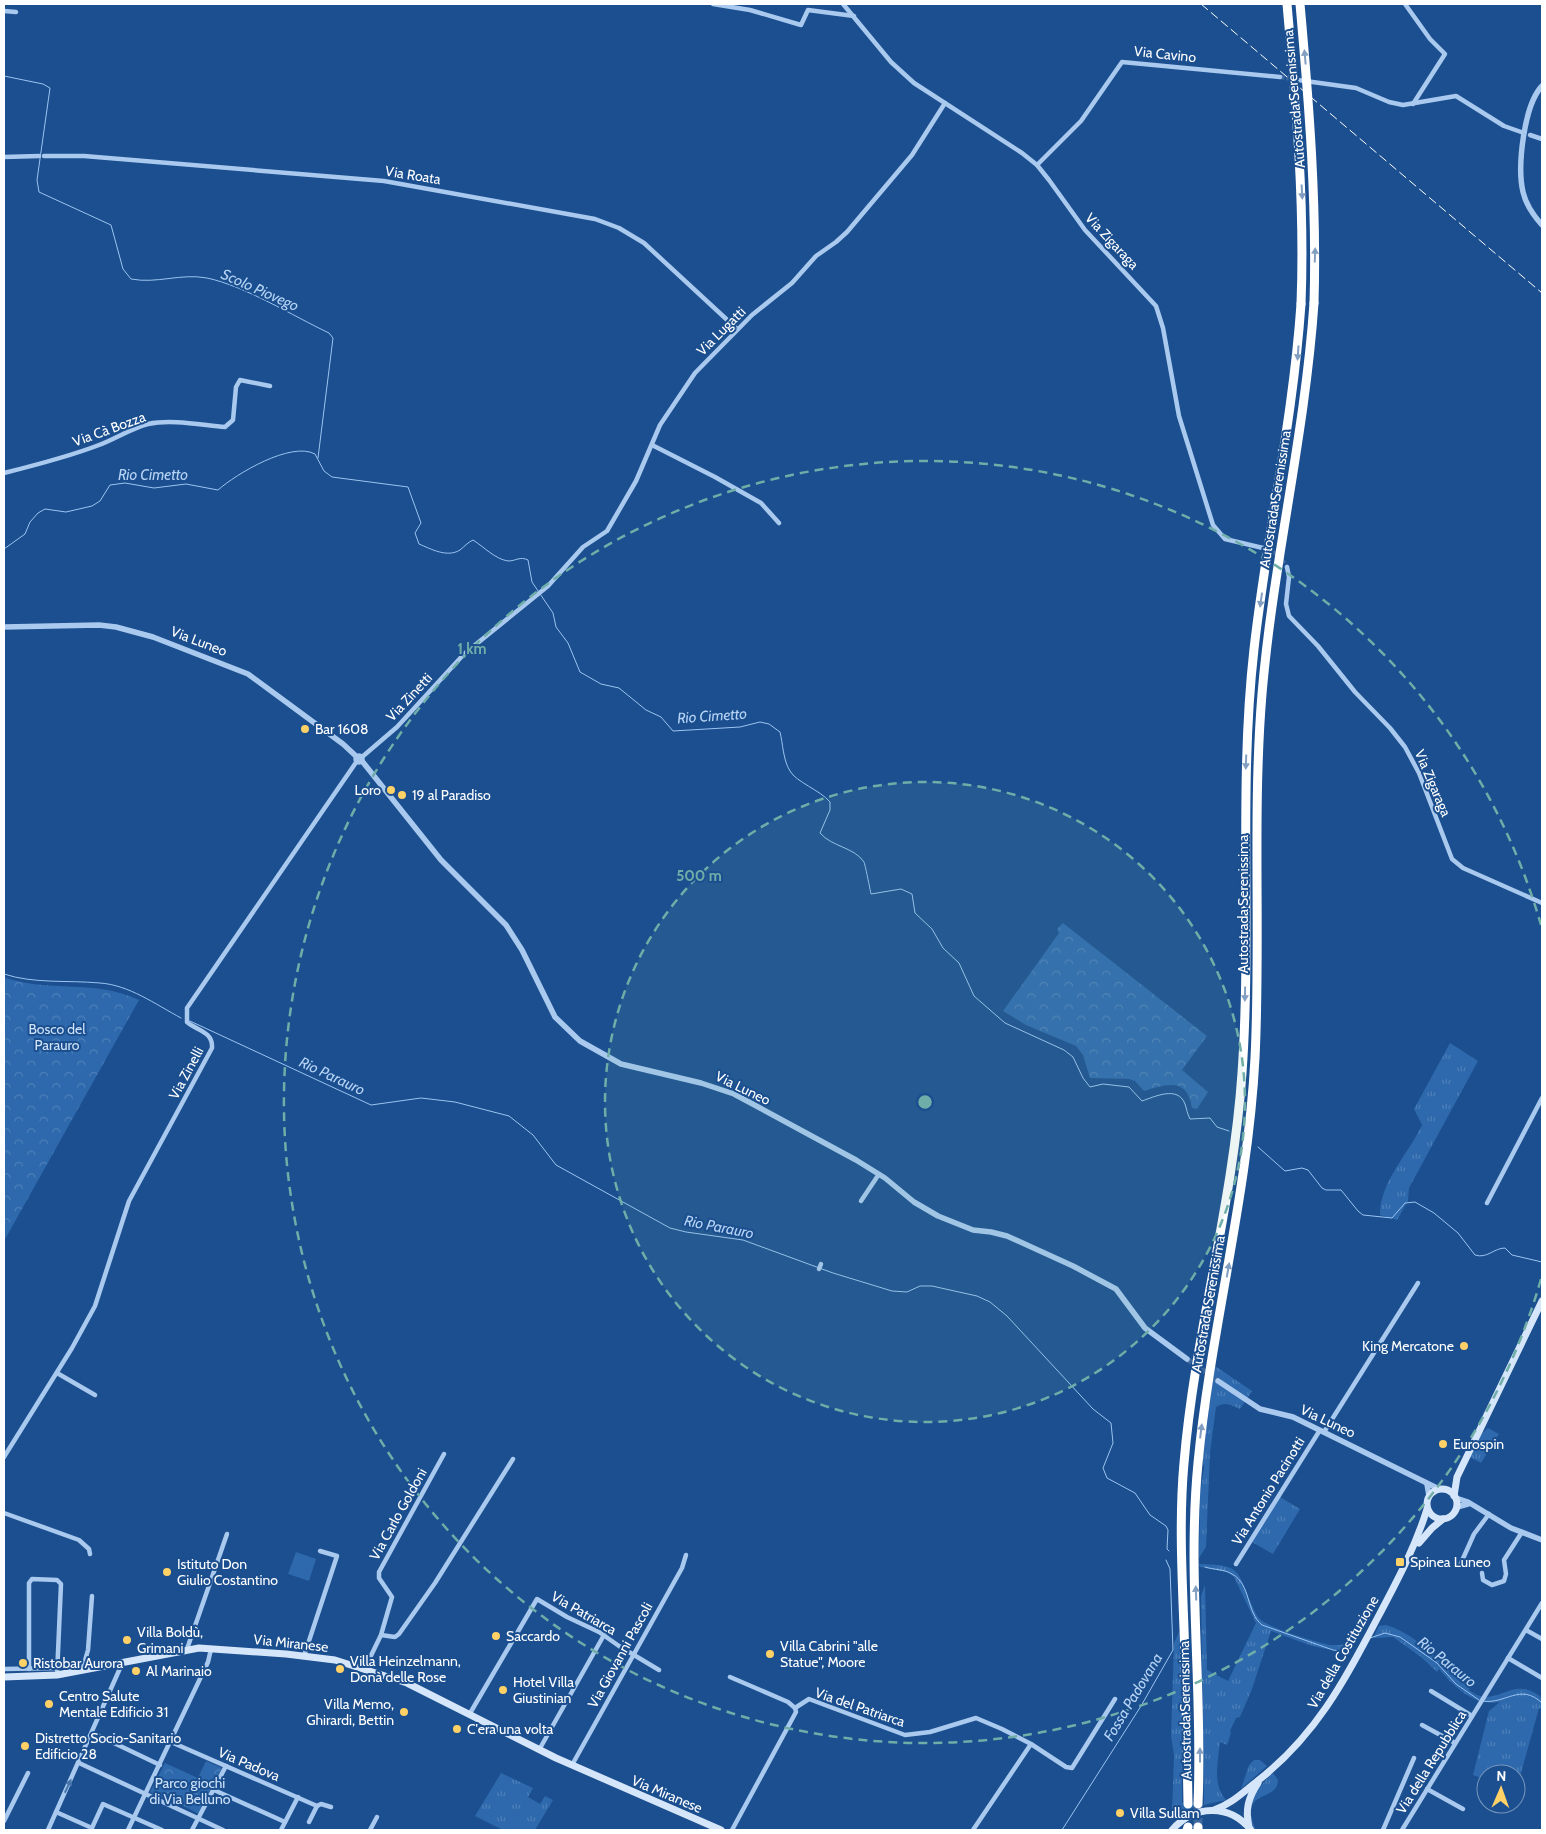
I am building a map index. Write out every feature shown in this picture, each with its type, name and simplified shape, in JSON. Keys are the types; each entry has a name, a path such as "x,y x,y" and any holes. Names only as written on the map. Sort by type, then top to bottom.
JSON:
{"highway":[{"name":"Autostrada Serenissima","path":"1188,1804 1181,1562 1184,1463 1191,1401 1228,1198 1237,1130 1244,1011 1245,783 1250,690 1263,585 1294,391 1301,304 1302,199 1287,4"},
{"name":"Autostrada Serenissima","path":"1198,1804 1200,1716 1194,1532 1197,1465 1205,1402 1244,1176 1251,1113 1257,1006 1257,836 1262,701 1273,602 1308,383 1314,303 1316,236 1314,163 1300,4"}],"main road":[{"path":"1457,1477 1428,1496 1427,1510 1434,1517 1443,1519 1452,1515 1457,1507 1455,1497 1457,1477 1542,1301"},
{"path":"1441,1489 1455,1497"},
{"name":"Via della Costituzione","path":"1414,1549 1427,1510"},
{"name":"Via della Costituzione","path":"1172,1830 1189,1816 1214,1810 1234,1801 1308,1734 1329,1706 1349,1672 1414,1549 1426,1533 1443,1519"},
{"name":"Via Miranese","path":"4,1677 82,1671 187,1649 211,1649 335,1660 365,1668 407,1683 539,1750 721,1830"},
{"path":"1250,1829 1246,1813 1248,1803 1260,1779"},
{"path":"1214,1810 1234,1815 1250,1829"}],"street":[{"path":"713,4 750,10 801,25 808,10 854,16"},
{"name":"Via Zigaraga","path":"843,4 903,74 1037,165 1085,230 1156,306 1163,328 1179,416 1211,520 1216,531 1221,536 1233,542 1263,548"},
{"path":"1405,4 1430,39 1445,54 1413,104"},
{"path":"4,11 16,12"},
{"name":"Via Cavino","path":"1037,165 1081,121 1119,65 1125,61 1280,77"},
{"path":"1298,80 1356,88 1389,102 1413,104 1456,96 1504,126 1542,139"},
{"path":"1542,86 1529,108 1522,190 1530,211 1542,225"},
{"name":"Via Lugatti","path":"540,592 583,547 601,537 609,529 636,481 660,426 695,373 737,329 792,284 816,256 847,232 912,155 945,104"},
{"name":"Via Roata","path":"4,157 84,156 377,180 595,219 612,225 644,243 737,329"},
{"name":"Via Cà Bozza","path":"4,473 56,460 119,438 148,424 172,423 225,427 233,420 236,387 240,380 270,386"},
{"path":"652,445 715,477 760,503 779,523"},
{"name":"Via Zigaraga","path":"1287,567 1289,577 1286,604 1289,616 1318,646 1354,692 1395,734 1405,747 1419,773 1452,859 1463,868 1542,903"},
{"name":"Via Zinetti","path":"359,759 397,727 464,654 540,592"},
{"name":"Via Luneo","path":"4,627 99,625 116,627 153,636 248,674 343,744 359,759 441,860 514,937 555,1017 568,1032 591,1048 621,1064 701,1082 734,1094 834,1147 878,1174 914,1202 947,1220 973,1230 1007,1236 1106,1282 1124,1297 1145,1328 1187,1359"},
{"name":"Via Zinelli","path":"4,1457 95,1306 129,1201 212,1048 211,1038 208,1034 187,1022 187,1008 359,759"},
{"path":"1487,1203 1542,1098"},
{"path":"861,1201 878,1174"},
{"name":"Via Antonio Pacinotti","path":"1236,1564 1418,1284"},
{"path":"56,1373 96,1395"},
{"name":"Via Luneo","path":"1218,1381 1260,1408 1291,1417 1427,1484 1441,1489"},
{"name":"Via Carlo Goldoni","path":"365,1668 380,1635 392,1597 381,1581 379,1572 444,1454"},
{"path":"380,1635 398,1635 435,1583 513,1459"},
{"path":"1427,1484 1428,1496"},
{"path":"1455,1497 1522,1532 1542,1540"},
{"path":"1457,1507 1463,1504 1472,1505"},
{"path":"4,1512 79,1540 88,1549 90,1554"},
{"path":"1461,1563 1474,1534 1490,1514"},
{"path":"1482,1573 1483,1580 1492,1585 1504,1582 1506,1574 1504,1560 1522,1532"},
{"path":"187,1649 227,1534"},
{"path":"304,1656 337,1556 320,1551"},
{"name":"Via Giovanni Pascoli","path":"572,1765 682,1568 686,1555"},
{"path":"29,1669 30,1581 57,1580 61,1584 57,1672"},
{"path":"82,1671 88,1650 92,1596"},
{"name":"Via Patriarca","path":"469,1715 537,1599 566,1617 604,1635 634,1656 659,1670"},
{"name":"Via della Repubblica","path":"1402,1830 1542,1603"},
{"path":"1526,1630 1542,1640"},
{"path":"539,1750 604,1635"},
{"path":"128,1830 208,1662 211,1649"},
{"path":"1508,1658 1542,1678"},
{"path":"48,1830 122,1666 121,1663"},
{"name":"Via Miranese","path":"4,1669 57,1672"},
{"name":"Via del Patriarca","path":"730,1677 788,1702 796,1708"},
{"path":"1431,1690 1472,1716"},
{"name":"Via del Patriarca","path":"796,1708 809,1700 905,1735 924,1733 976,1718 1031,1744 1066,1767 1072,1768 1115,1700"},
{"name":"Via del Patriarca","path":"732,1830 795,1717 796,1708"},
{"path":"1422,1725 1456,1743"},
{"path":"92,1733 160,1765"},
{"name":"Via Padova","path":"171,1742 317,1806 321,1804 331,1807"},
{"path":"973,1830 1031,1744"},
{"path":"1383,1830 1414,1758"},
{"path":"79,1763 223,1830"},
{"path":"192,1830 226,1766"},
{"path":"4,1821 28,1773"},
{"path":"1427,1789 1463,1809"},
{"path":"214,1790 285,1822"},
{"path":"281,1830 298,1797"},
{"path":"56,1812 91,1829 103,1804 162,1830"},
{"path":"309,1822 317,1806"},
{"path":"370,1830 377,1817"}],"green space":[{"path":"1063,923 1207,1036 1182,1070 1208,1092 1197,1109 1192,1108 1185,1091 1174,1085 1144,1091 1135,1081 1129,1079 1090,1078 1083,1055 1076,1046 1026,1025 1003,1011 1059,933 1057,929"},
{"name":"Bosco del Parauro","path":"4,977 20,982 106,990 139,1000 4,1241"},
{"path":"1450,1043 1478,1061 1409,1188 1408,1201 1397,1220 1380,1215 1384,1191 1389,1180 1422,1125 1414,1109"},
{"path":"1215,1366 1252,1391 1240,1409 1225,1404 1216,1407 1210,1453 1206,1547 1199,1558 1200,1494 1204,1467 1202,1460"},
{"path":"1488,1428 1499,1434 1481,1463 1470,1457 1482,1433"},
{"path":"1280,1497 1300,1509 1273,1554 1252,1542"},
{"path":"296,1552 316,1559 309,1581 288,1574"},
{"path":"1199,1564 1222,1566 1235,1571 1243,1583 1256,1614 1267,1624 1294,1635 1330,1645 1341,1645 1356,1640 1350,1647 1340,1650 1329,1649 1316,1647 1271,1631 1252,1689 1240,1717 1236,1718 1230,1731 1227,1745 1220,1742 1217,1780 1226,1800 1194,1807 1176,1817 1172,1812 1174,1756 1171,1736 1174,1643 1179,1632 1182,1704 1182,1803 1204,1804 1201,1596 1205,1585 1207,1670 1228,1681 1256,1623 1234,1577 1227,1572 1200,1567"},
{"path":"1386,1625 1410,1636 1470,1687 1469,1690 1479,1696 1488,1697 1521,1689 1531,1691 1542,1698 1542,1710 1539,1708 1523,1764 1476,1764 1476,1776 1473,1775 1489,1711 1500,1702 1482,1702 1466,1695 1439,1669 1437,1672 1421,1657 1393,1637 1373,1638 1379,1626"},
{"path":"1254,1760 1260,1760 1267,1766 1241,1789 1249,1765"},
{"name":"Parco giochi di Via Belluno","path":"206,1761 222,1768 199,1814 166,1797 165,1799 150,1792 165,1763 198,1778"},
{"path":"501,1773 533,1788 528,1797 540,1804 545,1796 553,1800 535,1830 503,1830 475,1816"},
{"path":"1273,1773 1278,1780 1276,1787 1272,1792 1255,1802 1251,1808 1251,1817 1256,1830 1251,1823 1249,1815 1252,1800"}],"waterway":[{"name":"Scolo Piovego","path":"4,76 43,84 50,88 37,180 39,192 111,225 123,269 131,279 150,280 197,277 222,282 253,294 329,333 333,338 318,458"},
{"name":"Rio Cimetto","path":"4,549 25,534 30,522 38,513 45,509 66,512 92,506 100,501 110,485 125,483 154,488 186,484 218,490 250,468 279,455 292,452 305,451 315,454 324,471 332,477 408,487 421,523 415,533 419,544 439,552 450,553 460,550 473,540 503,560 523,558 528,560 532,582 553,613 556,627 568,643 580,672 601,684 619,688 646,710 661,717 673,731 740,727 760,722 769,724 780,732 790,771 797,779 830,802 830,810 820,833 825,838 860,857 864,862 871,894 901,889 912,894 915,913 932,929 943,948 959,963 974,996 1005,1023 1064,1050 1073,1057 1083,1078 1090,1087 1103,1084 1129,1087 1142,1101 1159,1095 1177,1095 1182,1098 1190,1119 1210,1118 1217,1127 1229,1131"},
{"name":"Rio Parauro","path":"4,974 27,979 100,983 121,987 142,996 181,1018"},
{"name":"Rio Parauro","path":"190,1021 371,1105 421,1098 455,1102 509,1116 533,1135 556,1165 670,1228 743,1240 833,1273 892,1291 907,1292 920,1286 932,1286 977,1296 990,1302 1007,1316 1093,1409 1111,1423 1113,1443 1103,1468 1107,1478 1135,1493 1150,1515 1166,1526 1168,1530 1167,1549 1169,1551"},
{"path":"1258,1147 1285,1171 1302,1168 1308,1170 1322,1188 1326,1190 1341,1190 1363,1215 1392,1218 1405,1203 1415,1202 1434,1213 1458,1233 1475,1255 1483,1256 1505,1248 1512,1255 1542,1262"},
{"name":"Fossa Padovana","path":"1062,1830 1141,1706 1173,1650 1170,1569 1166,1560"},
{"name":"Rio Parauro","path":"1205,1567 1226,1571 1238,1579 1246,1591 1253,1613 1262,1625 1333,1650 1341,1651 1351,1647"},
{"name":"Rio Parauro","path":"1370,1638 1385,1633 1400,1637 1437,1663 1456,1684 1479,1700"},
{"name":"Rio Parauro","path":"1482,1701 1527,1694 1542,1703"}],"tunnel":[{"path":"1280,77 1294,79"},
{"path":"1266,549 1277,554 1287,567"},
{"path":"1187,1359 1218,1381"},
{"path":"1198,1805 1198,1827"}],"railway":[{"path":"1201,4 1542,293"}],"place":[{"name":"Bar 1608","path":"305,729"},
{"name":"Loro","path":"391,790"},
{"name":"19 al Paradiso","path":"402,795"},
{"name":"King Mercatone","path":"1464,1346"},
{"name":"Eurospin","path":"1443,1444"},
{"name":"Spinea Luneo","path":"1400,1562"},
{"name":"Istituto Don Giulio Costantino","path":"167,1572"},
{"name":"Saccardo","path":"496,1636"},
{"name":"Villa Boldù, Grimani","path":"127,1640"},
{"name":"Villa Cabrini \"alle Statue\", Moore","path":"770,1654"},
{"name":"Ristobar Aurora","path":"23,1663"},
{"name":"Villa Heinzelmann, Donà delle Rose","path":"340,1669"},
{"name":"Al Marinaio","path":"136,1671"},
{"name":"Hotel Villa Giustinian","path":"503,1690"},
{"name":"Centro Salute Mentale Edificio 31","path":"49,1704"},
{"name":"Villa Memo, Ghirardi, Bettin","path":"404,1712"},
{"name":"C'era una volta","path":"457,1729"},
{"name":"Distretto Socio-Sanitario Edificio 28","path":"25,1746"},
{"name":"Villa Sullam","path":"1120,1813"}]}
